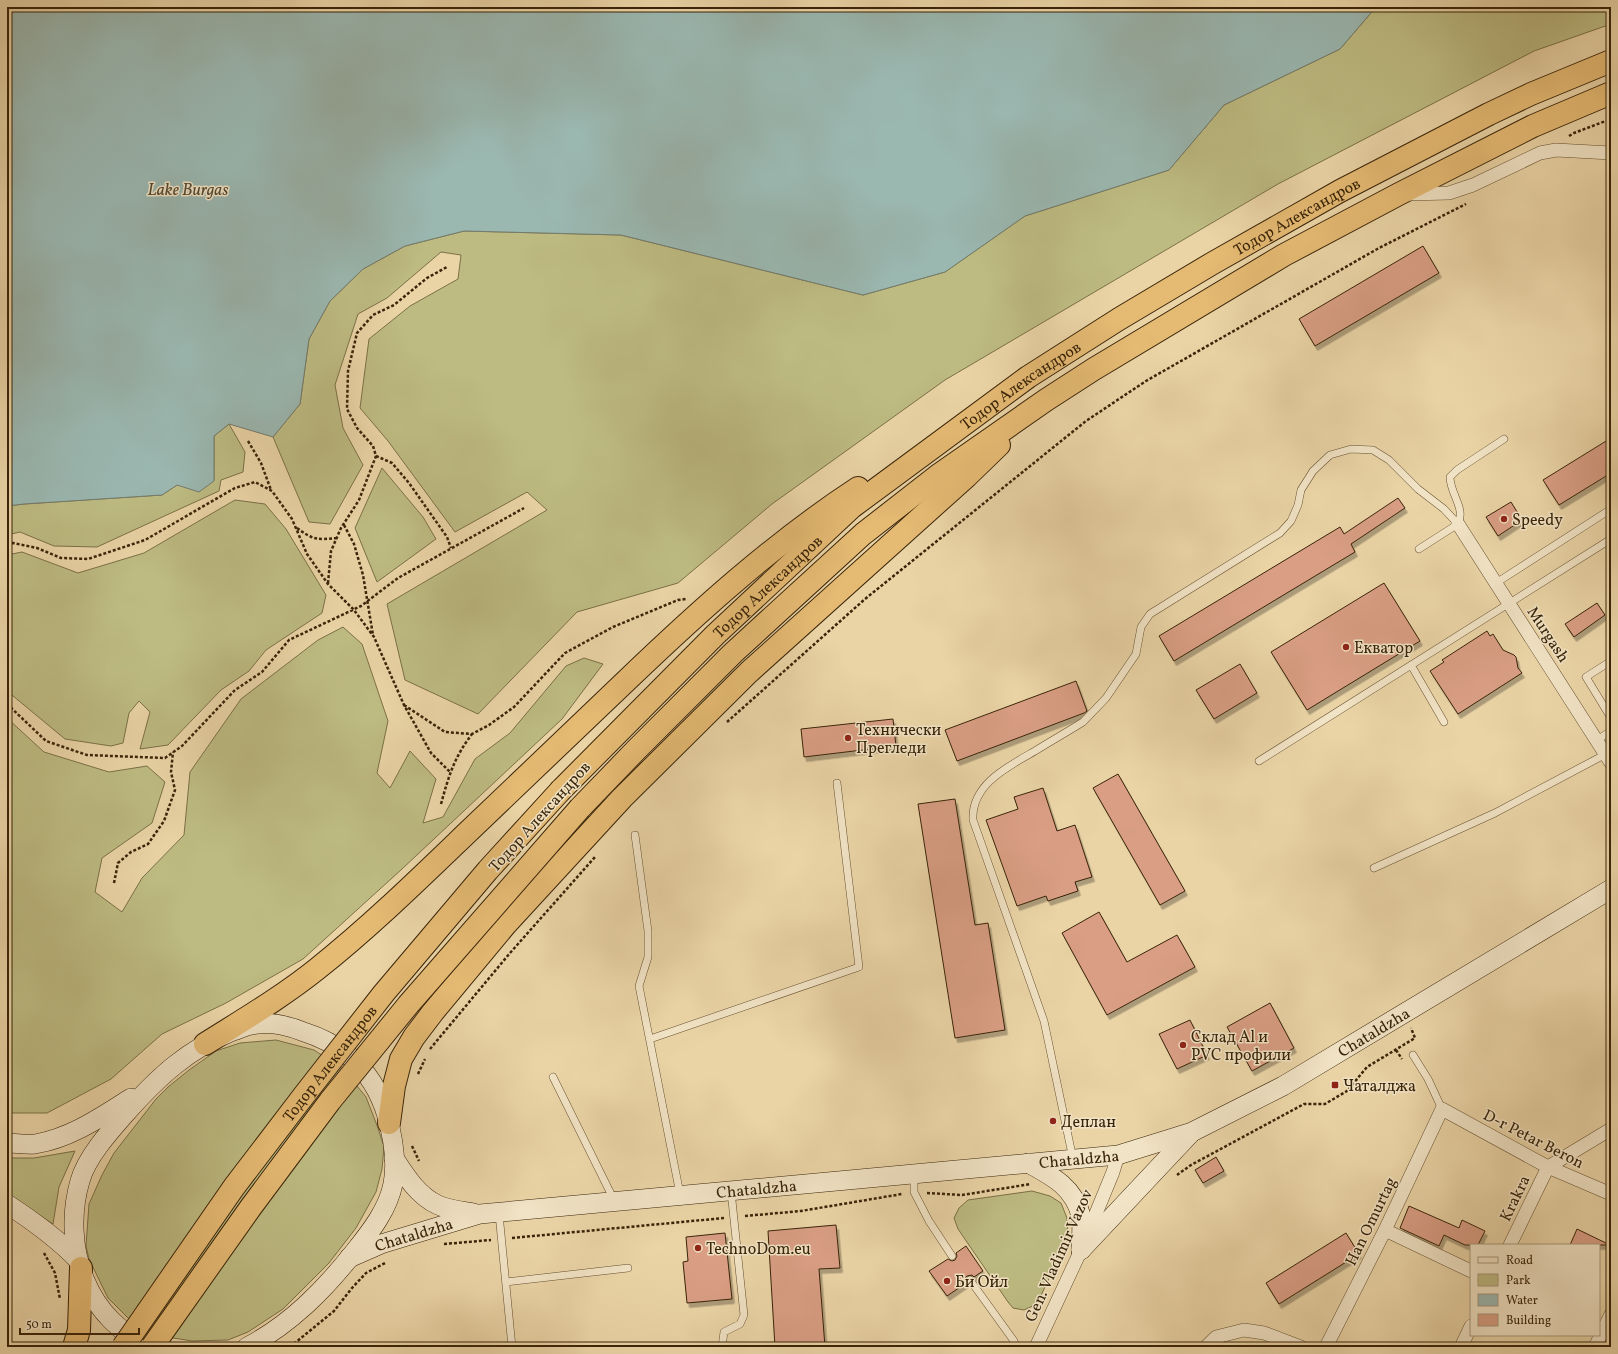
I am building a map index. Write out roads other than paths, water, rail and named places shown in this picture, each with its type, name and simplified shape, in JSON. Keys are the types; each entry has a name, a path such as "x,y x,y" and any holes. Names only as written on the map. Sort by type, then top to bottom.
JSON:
{"highway":[{"name":"Тодор Александров","path":"123,1347 234,1187 384,993 488,870 561,790 715,635 852,507 1028,377 1119,319 1206,267 1340,191 1496,111 1611,61"},
{"name":"Тодор Александров","path":"153,1347 247,1213 330,1101 408,1005 580,808 734,653 863,534 940,474 1046,400 1094,369 1284,255 1399,194 1533,126 1611,93"},
{"path":"205,1044 315,971 362,932 678,631 772,552 832,505 1028,377"},
{"path":"389,1124 394,1086 402,1059 414,1037 506,924 622,798 749,672 968,476 1046,400"},
{"path":"74,1347 79,1330 80,1264"}],"main road":[{"name":"Chataldzha","path":"349,1258 381,1244 480,1214 731,1190 914,1183 1028,1163 1118,1155 1192,1132 1283,1086 1605,893 1611,882"},
{"path":"153,1347 127,1334 97,1305 88,1288 74,1244 73,1224 80,1179 94,1152 148,1088 185,1056 205,1044 245,1026 258,1024 288,1026 322,1038 349,1056 370,1080 378,1092 389,1124 394,1158 393,1184 386,1205 378,1220 334,1276 296,1314 261,1340 247,1347"},
{"path":"7,1143 34,1144 63,1136 83,1128 148,1088"},
{"path":"1081,1250 1192,1132"},
{"name":"Chataldzha","path":"394,1158 403,1173 426,1197 438,1205 480,1214"},
{"path":"1028,1163 1059,1181 1071,1193 1081,1216 1081,1250"},
{"path":"7,1204 37,1224 62,1244 80,1264"}],"street":[{"path":"1399,194 1449,193 1473,185 1540,153 1556,150 1611,153"},
{"name":"Murgash","path":"1458,524 1608,758"},
{"name":"D-r Petar Beron","path":"1442,1109 1548,1167 1611,1194"},
{"name":"Han Omurtag","path":"1326,1347 1385,1230 1442,1109"},
{"path":"1548,1167 1611,1129"},
{"name":"Gen. Vladimir Vazov","path":"1036,1347 1081,1250 1113,1172 1118,1155"},
{"name":"Krakra","path":"1510,1244 1548,1167"},
{"path":"1385,1230 1470,1271"},
{"path":"1595,1347 1604,1335 1611,1314"},
{"path":"1461,1347 1470,1328"},
{"path":"1206,1347 1216,1337 1244,1330 1264,1334 1300,1347"}],"lane":[{"path":"1419,549 1458,524 1461,518 1461,511 1450,486 1450,477 1456,470 1504,439"},
{"path":"1073,1159 1044,1021 973,820 973,809 978,796 999,772 1083,722 1094,712 1106,698 1136,654 1141,627 1150,614 1280,533 1291,521 1298,506 1301,490 1313,471 1330,455 1351,449 1373,450 1389,460 1418,489 1444,509 1458,524"},
{"path":"1496,583 1608,511 1611,516"},
{"path":"1259,761 1611,539"},
{"path":"1611,661 1586,677 1611,718"},
{"path":"1411,665 1444,722"},
{"path":"1597,740 1611,732"},
{"path":"1374,868 1496,813 1608,758"},
{"path":"650,1039 859,967 837,783"},
{"path":"635,834 648,932 648,957 639,986 680,1195"},
{"path":"1413,1055 1428,1079 1442,1109"},
{"path":"553,1077 614,1201"},
{"path":"914,1183 929,1221 952,1256"},
{"path":"722,1347 724,1332 740,1324 744,1315 731,1190"},
{"path":"498,1212 512,1347"},
{"path":"506,1282 628,1268"},
{"path":"970,1280 1014,1341 1016,1347"}],"water":[{"name":"Lake Burgas","path":"7,7 1376,7 1340,49 1224,105 1169,170 1025,216 945,272 863,295 621,235 464,231 405,246 363,269 330,301 309,339 300,404 273,437 229,424 214,436 214,481 199,492 177,485 162,495 7,506"}],"place":[{"name":"Speedy","path":"1504,519"},
{"name":"Екватор","path":"1346,647"},
{"name":"Технически Прегледи","path":"848,738"},
{"name":"Склад Al и PVC профили","path":"1183,1045"},
{"name":"Чаталджа","path":"1335,1085"},
{"name":"Деплан","path":"1053,1121"},
{"name":"TechnoDom.eu","path":"698,1248"},
{"name":"Би Ойл","path":"947,1281"}]}
